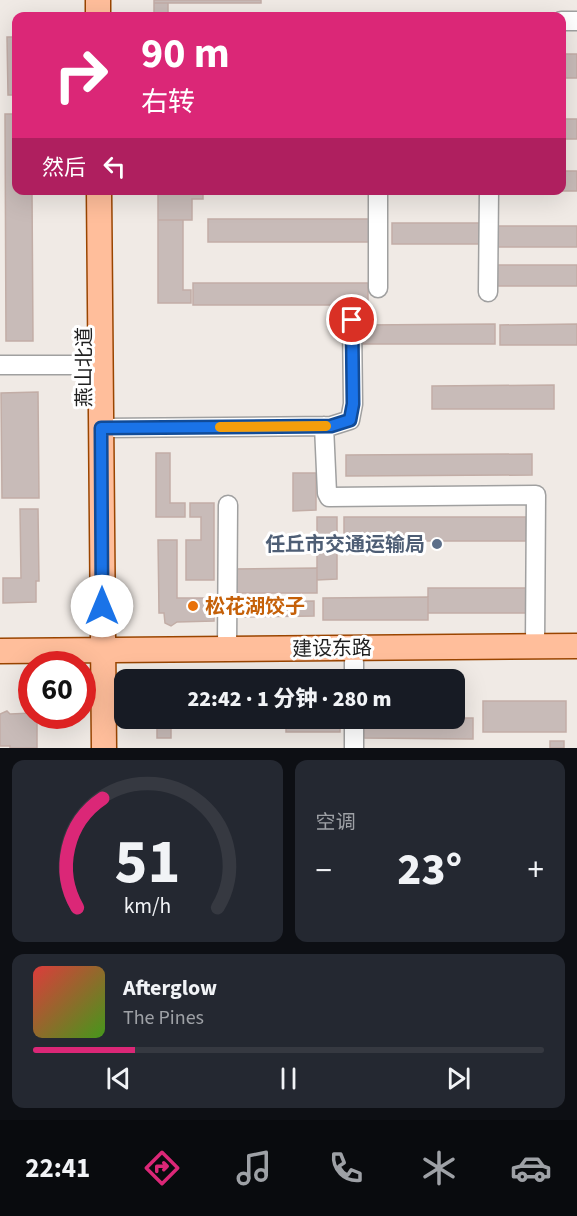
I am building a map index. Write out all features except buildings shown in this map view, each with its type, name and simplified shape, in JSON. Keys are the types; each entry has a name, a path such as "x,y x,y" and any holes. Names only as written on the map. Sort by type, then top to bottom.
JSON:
{"main road":[{"name":"燕山北道","path":"83,195 84,365 92,651"},
{"name":"燕山北道","path":"92,651 101,428 99,195"},
{"name":"建设东路","path":"96,659 227,649 577,646"},
{"name":"建设东路","path":"372,669 577,646"},
{"path":"0,651 18,653"},
{"name":"建设东路","path":"96,659 310,669"},
{"path":"0,665 18,665"},
{"path":"96,689 104,748"},
{"path":"87,748 88,729"}],"street":[{"path":"378,195 378,288"},
{"path":"488,292 489,195"},
{"path":"101,428 324,426 350,420 353,404 352,320"},
{"path":"0,365 84,365"},
{"path":"324,426 329,497 536,495 535,646"},
{"path":"227,649 228,505"},
{"path":"354,729 354,748"}],"slow traffic":[{"path":"220,427 326,426"}],"place":[{"name":"任丘市交通运输局","path":"437,544"},
{"name":"松花湖饺子","path":"193,606"}],"route":[{"path":"102,606 101,428 331,426 350,420 353,404 352,320"}]}
